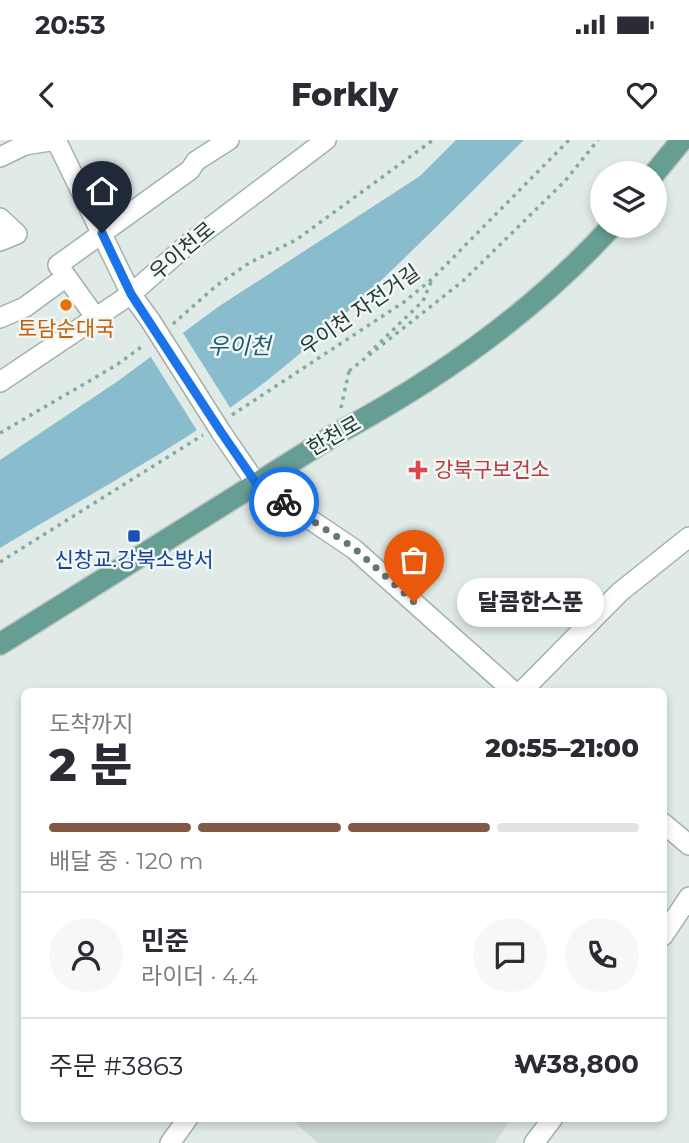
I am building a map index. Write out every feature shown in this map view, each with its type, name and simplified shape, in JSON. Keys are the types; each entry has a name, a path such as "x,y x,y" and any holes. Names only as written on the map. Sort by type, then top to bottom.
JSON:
{"main road":[{"path":"665,161 682,140"},
{"name":"한천로","path":"0,644 335,434 392,404 511,321 571,269 601,238"}],"street":[{"path":"0,157 25,145 56,140 131,294 256,483 354,548 510,688"},
{"path":"0,318 24,307 102,233 190,170 196,161 229,140"},
{"name":"우이천로","path":"0,382 131,294 188,244 326,140"},
{"path":"0,218 17,234 0,242"},
{"path":"62,271 96,318"},
{"path":"525,688 620,592 689,537"},
{"path":"667,826 689,845"},
{"path":"667,930 689,897"},
{"path":"170,1143 185,1122"},
{"path":"534,1143 550,1122"}],"path":[{"path":"171,326 216,286 249,263 296,240 433,140"},
{"name":"우이천 자전거길","path":"0,562 220,427 404,302 432,279 569,140"},
{"path":"349,371 463,281 565,181 598,140"},
{"path":"335,434 349,371 423,301 432,279"},
{"path":"0,433 115,366 149,342"}],"shaded area":[{"path":"294,1122 508,1122 495,1143 318,1143"}],"water":[{"name":"우이천","path":"456,140 524,140 336,323 269,379 206,425 0,548 0,460 118,381 218,307 420,176"}],"pier":[{"path":"181,330 231,409 198,432 149,354"}],"way so far":[{"path":"284,502 354,548 414,602"}],"place":[{"name":"토담순대국","path":"66,305"},
{"name":"강북구보건소","path":"418,470"},
{"name":"신창교.강북소방서","path":"134,536"},
{"name":"달콤한스푼","path":"414,602"}],"route":[{"path":"102,233 131,294 221,432 256,483 284,502"}]}
